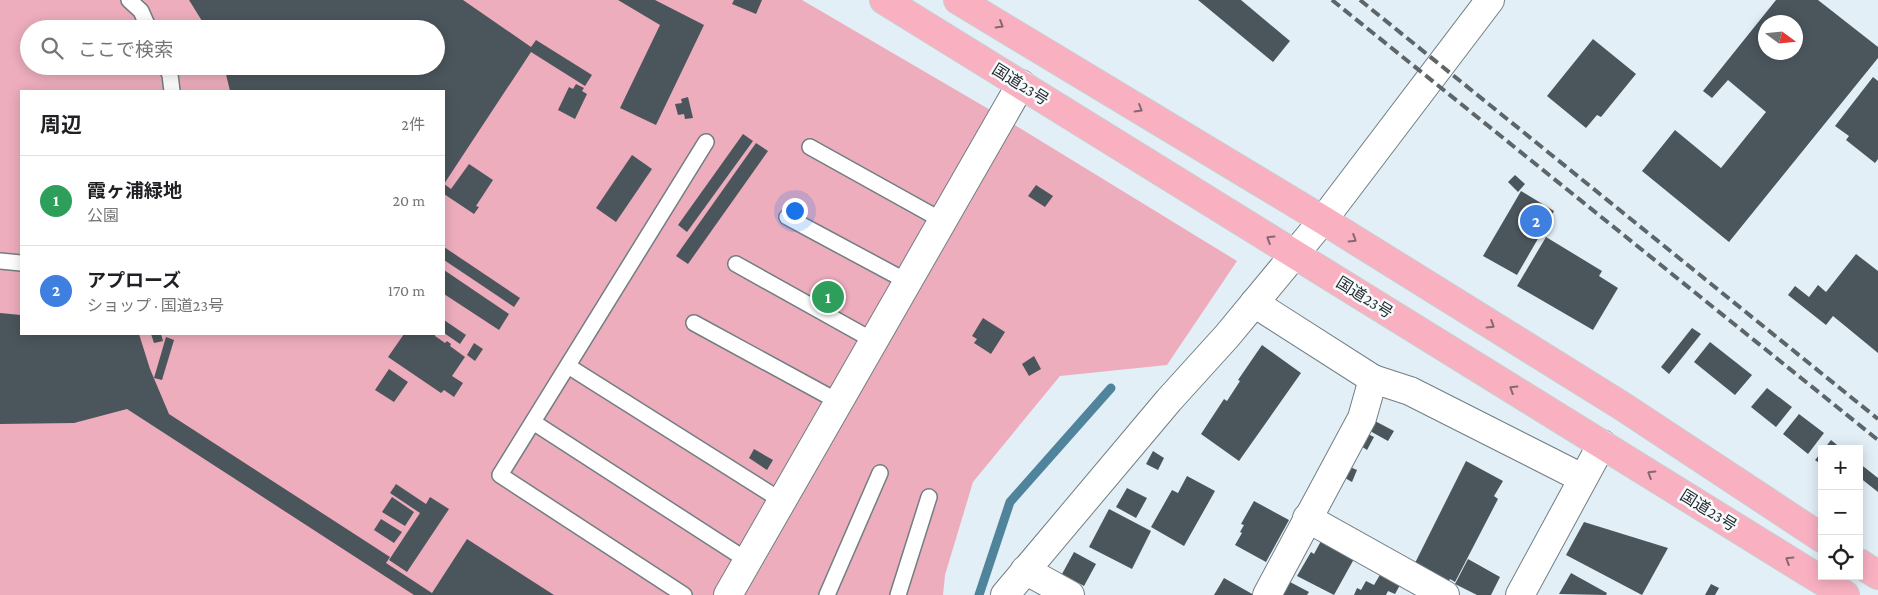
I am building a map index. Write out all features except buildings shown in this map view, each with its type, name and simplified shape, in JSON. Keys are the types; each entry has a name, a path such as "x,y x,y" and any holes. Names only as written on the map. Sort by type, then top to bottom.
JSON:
{"highway":[{"name":"国道23号","path":"884,0 1602,444 1830,591"},
{"path":"958,0 1322,220 1622,406 1818,535"},
{"path":"1863,566 1878,575"}],"street":[{"path":"1005,595 1024,570 1254,303 1322,220 1490,0"},
{"path":"728,595 1021,84"},
{"path":"1254,303 1374,380 1410,391 1582,478"},
{"path":"1266,595 1362,418 1374,380"},
{"path":"1520,595 1602,444"},
{"path":"1307,518 1445,595"},
{"path":"1024,570 1070,595"}],"lane":[{"path":"129,0 141,11 145,20"},
{"path":"170,75 172,90"},
{"path":"684,595 500,475 706,142"},
{"path":"810,147 942,221"},
{"path":"787,217 908,282"},
{"path":"0,261 20,263"},
{"path":"736,264 874,341"},
{"path":"694,323 839,402"},
{"path":"568,366 782,501"},
{"path":"533,422 748,561"},
{"path":"827,595 880,473"},
{"path":"898,595 929,498"}],"shaded area":[{"path":"0,0 802,0 992,111 1237,261 1167,365 1060,376 973,482 945,575 943,595 0,595"}],"waterway":[{"path":"979,595 1010,502 1111,388"}],"railway":[{"path":"1332,0 1878,440"},
{"path":"1360,0 1878,419"}],"place":[{"name":"アプローズ","path":"1536,221"},
{"name":"霞ヶ浦緑地","path":"828,297"}]}
